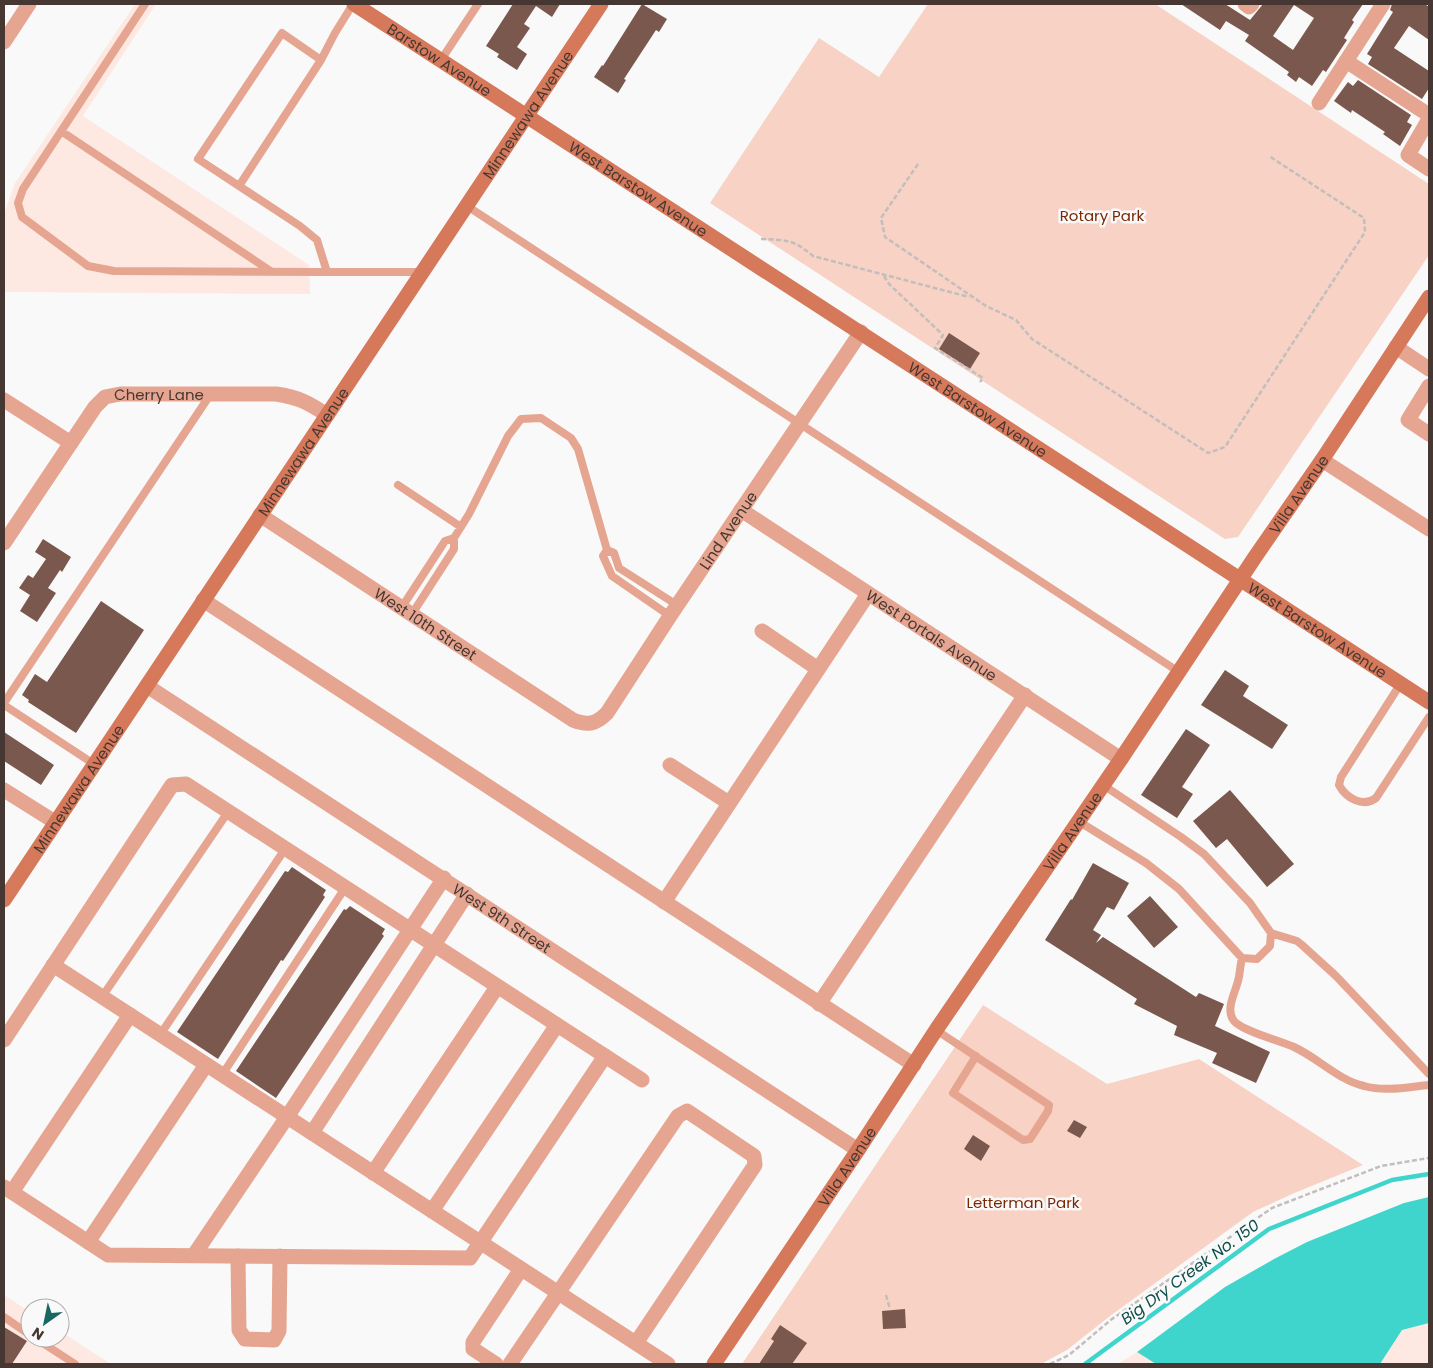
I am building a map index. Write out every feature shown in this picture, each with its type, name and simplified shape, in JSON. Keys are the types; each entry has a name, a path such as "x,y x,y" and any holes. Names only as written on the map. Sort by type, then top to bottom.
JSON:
{"main road":[{"name":"Barstow Avenue","path":"354,4 527,115"},
{"name":"Minnewawa Avenue","path":"4,900 601,4"},
{"name":"West Barstow Avenue","path":"527,115 1429,702"},
{"name":"Villa Avenue","path":"714,1364 936,1030 1322,460 1429,297"}],"street":[{"path":"4,42 29,4"},
{"path":"1245,4 1250,7 1252,4"},
{"path":"1319,103 1383,4"},
{"path":"1346,61 1429,115"},
{"path":"1429,119 1408,155 1429,169"},
{"name":"Lind Avenue","path":"593,724 607,713 673,610 861,332"},
{"path":"1396,347 1429,369"},
{"path":"1429,386 1408,420 1429,434"},
{"name":"Cherry Lane","path":"4,543 95,407 105,397 120,394 276,394 304,400 327,415"},
{"path":"4,400 71,443"},
{"path":"1322,460 1429,529"},
{"name":"West Portals Avenue","path":"741,510 1121,759"},
{"name":"West 10th Street","path":"260,515 573,720 582,724 593,724"},
{"path":"664,902 868,594"},
{"path":"203,600 914,1065"},
{"path":"762,631 818,670"},
{"name":"West 9th Street","path":"147,686 444,878 858,1150"},
{"path":"820,1004 1025,696"},
{"path":"670,765 729,803"},
{"path":"4,1040 172,785 186,784 642,1080"},
{"path":"4,790 55,822"},
{"path":"194,1256 444,878"},
{"path":"312,1134 467,894"},
{"path":"52,965 668,1364"},
{"path":"374,1173 497,987"},
{"path":"130,1016 8,1189 108,1255 470,1258 605,1056"},
{"path":"432,1211 556,1025"},
{"path":"88,1242 206,1065"},
{"path":"510,1364 678,1116 687,1111 754,1156 755,1165 636,1343"},
{"path":"238,1256 239,1330 245,1339 274,1340 279,1331 280,1256"},
{"path":"496,1364 473,1349 473,1342 521,1269"}],"lane":[{"path":"145,4 23,189 18,203 22,217 88,266 114,271 422,272"},
{"path":"239,186 321,60 354,4"},
{"path":"441,60 478,4"},
{"path":"321,60 282,33 198,159 300,226 318,240 327,272"},
{"path":"61,131 272,272"},
{"path":"467,206 1179,672"},
{"path":"94,764 4,704 210,395"},
{"path":"407,611 446,542 454,538 461,527 508,436 521,420 541,418 571,438 578,449 607,550 603,556 612,576 673,610"},
{"path":"398,485 461,527"},
{"path":"407,611 454,549 454,538"},
{"path":"607,550 614,553 619,568 673,610"},
{"path":"1401,684 1341,777 1339,785 1342,791 1361,803 1370,803 1376,798 1429,717"},
{"path":"1103,785 1182,837 1204,854 1250,903 1271,933 1297,941 1302,945 1336,976 1429,1074"},
{"path":"102,997 228,812"},
{"path":"1078,821 1146,863 1179,889 1242,958 1257,960 1270,946 1271,933"},
{"path":"160,1035 285,849"},
{"path":"222,1075 345,888"},
{"path":"1242,958 1238,980 1230,1004 1230,1013 1234,1021 1244,1028 1305,1052 1348,1081 1364,1086 1382,1089 1429,1085"},
{"path":"936,1030 976,1056 1049,1105 1048,1111 1030,1139 1023,1140 953,1093 976,1056"},
{"path":"4,1317 20,1327"},
{"path":"50,1348 75,1364"}],"path":[{"path":"918,164 880,218 885,238 973,298 1016,320 1032,339 1208,453 1225,447 1365,232 1364,218 1269,156"},
{"path":"760,239 787,240 799,244 814,256 973,298"},
{"path":"884,276 888,284 943,336 935,348 983,378 980,382"},
{"path":"1050,1364 1069,1355 1112,1319 1272,1208 1381,1166 1429,1158"},
{"path":"886,1295 890,1308"}],"shaded area":[{"path":"135,4 156,4 83,116 309,265 310,294 4,292 4,214 15,183"},
{"path":"4,1295 20,1305 20,1348 70,1348 70,1337 111,1364 4,1364"},
{"path":"1429,1323 1429,1364 1380,1364 1402,1330"},
{"path":"1137,1352 1156,1364 1118,1364"}],"green space":[{"name":"Rotary Park","path":"928,4 1155,4 1429,184 1429,255 1238,537 1225,539 710,203 819,38 879,77"},
{"name":"Letterman Park","path":"983,1005 1107,1084 1199,1059 1363,1165 1253,1212 1110,1316 1067,1350 1041,1364 742,1364"}],"water":[{"path":"1429,1197 1429,1323 1402,1330 1380,1364 1156,1364 1137,1352 1225,1287 1274,1259 1307,1242 1404,1203"}],"building":[{"path":"513,4 560,4 552,17 536,6 524,24 530,28 517,47 527,54 517,70 497,57 499,54 486,46"},
{"path":"642,4 667,19 659,32 656,30 624,79 626,80 618,93 594,77"},
{"path":"1181,4 1225,4 1250,20 1263,4 1363,4 1352,20 1354,22 1344,38 1347,40 1326,72 1323,70 1312,86 1299,77 1296,82 1287,75 1289,72 1245,41 1249,35 1226,21 1220,30","holes":["1294,5 1314,18 1293,50 1273,36"]},
{"path":"1392,4 1425,4 1429,7 1429,40 1409,26 1394,48 1429,71 1429,88 1422,99 1368,64 1372,57 1367,54 1393,12 1390,10"},
{"path":"1358,80 1411,115 1407,122 1412,125 1400,146 1383,134 1385,132 1352,110 1351,113 1334,101 1348,82 1353,86"},
{"path":"949,333 980,353 970,369 939,349"},
{"path":"43,539 71,557 62,572 60,570 48,588 56,593 37,622 20,611 30,595 19,588 28,575 33,578 46,559 35,552"},
{"path":"101,601 144,630 76,733 28,702 29,700 22,695 35,674 47,682"},
{"path":"1225,670 1249,686 1243,696 1288,725 1272,749 1201,705"},
{"path":"1186,729 1210,745 1182,787 1193,794 1177,818 1141,795"},
{"path":"4,732 54,765 41,785 4,761"},
{"path":"1230,790 1294,864 1267,887 1227,839 1216,848 1193,821"},
{"path":"1093,863 1129,883 1114,910 1107,907 1093,930 1101,935 1096,943 1103,937 1196,997 1199,993 1224,1004 1215,1026 1270,1052 1256,1083 1212,1063 1217,1053 1174,1035 1177,1026 1134,1004 1137,999 1045,940 1072,900"},
{"path":"292,867 326,890 323,895 325,897 283,961 281,960 218,1059 177,1032 285,871 288,872"},
{"path":"1150,896 1178,927 1154,948 1127,916"},
{"path":"350,906 385,929 382,934 384,936 276,1098 236,1071 344,909 346,910"},
{"path":"1074,1120 1087,1127 1080,1138 1067,1131"},
{"path":"973,1135 990,1146 981,1161 964,1149"},
{"path":"905,1309 906,1328 883,1329 882,1311"},
{"path":"780,1325 807,1343 792,1364 759,1364 774,1341 771,1339"},
{"path":"4,1327 20,1337 20,1348 22,1348 12,1364 4,1364"}],"waterway":[{"name":"Big Dry Creek No. 150","path":"1085,1364 1269,1229 1392,1180 1429,1174"}]}
